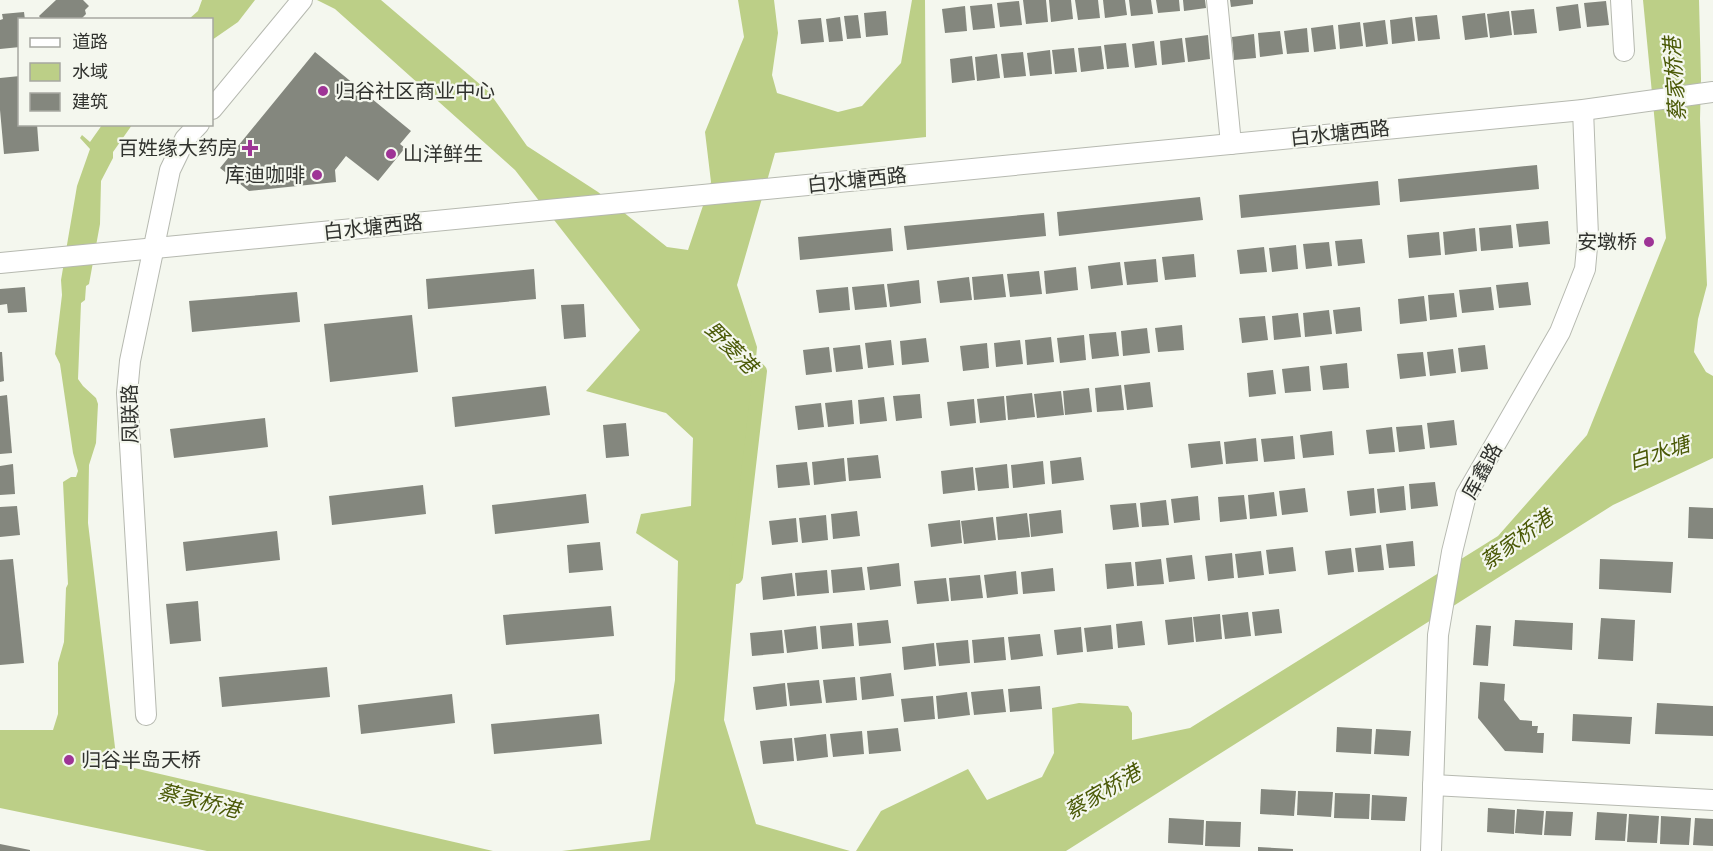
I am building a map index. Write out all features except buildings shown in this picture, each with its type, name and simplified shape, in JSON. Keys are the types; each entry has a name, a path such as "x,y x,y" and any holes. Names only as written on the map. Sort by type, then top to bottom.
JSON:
{"street":[{"path":"1217,0 1231,144"},
{"path":"1621,0 1624,51"},
{"path":"213,109 301,1"},
{"name":"白水塘西路","path":"0,263 1583,110 1709,93"},
{"name":"厍鑫路","path":"1431,851 1438,634 1452,552 1466,495 1560,332 1585,269 1588,236 1583,110"},
{"name":"凤联路","path":"146,715 127,393 132,352 170,170 186,139 197,126"},
{"path":"1433,785 1713,800"}],"water":[{"path":"202,0 255,0 238,22 213,39 213,18 190,18 198,11"},
{"path":"317,0 381,0 489,92 527,146 598,192 667,247 688,250 711,182 705,132 744,37 738,0 774,0 778,33 772,75 777,93 838,112 862,106 901,63 912,0 925,0 926,137 775,153 737,285 757,347 724,720 756,824 850,851 562,851 650,840 675,680 678,561 636,533 641,514 691,506 693,438 666,413 586,391 640,330 515,170 335,9"},
{"path":"1643,0 1699,0 1700,119 1707,285 1698,319 1694,352 1706,372 1713,376 1713,458 1613,505 1066,851 856,851 881,811 968,769 987,800 1042,777 1054,753 1052,708 1079,703 1128,706 1132,713 1132,740 1190,728 1498,536 1587,435 1666,238"},
{"name":"蔡家桥港","path":"101,126 131,126 113,152 113,158 101,181 100,224 89,284 86,286 85,300 81,303 78,379 96,398 98,404 96,443 89,465 88,523 117,764 493,851 207,851 0,808 0,730 53,730 58,714 58,663 64,642 68,584 63,482 76,477 78,471 73,453 60,364 55,354 62,295 61,280 77,186 90,149 80,138 82,135 90,142"}],"waterway":[{"name":"野菱港","path":"736,577 760,371 744,356"}],"place":[{"name":"归谷社区商业中心","path":"323,91"},
{"name":"百姓缘大药房","path":"250,148"},
{"name":"山洋鲜生","path":"391,154"},
{"name":"库迪咖啡","path":"317,175"},
{"name":"安墩桥","path":"1649,242"},
{"name":"归谷半岛天桥","path":"69,760"}],"water label":[{"name":"白水塘","path":"1659,453"}]}
